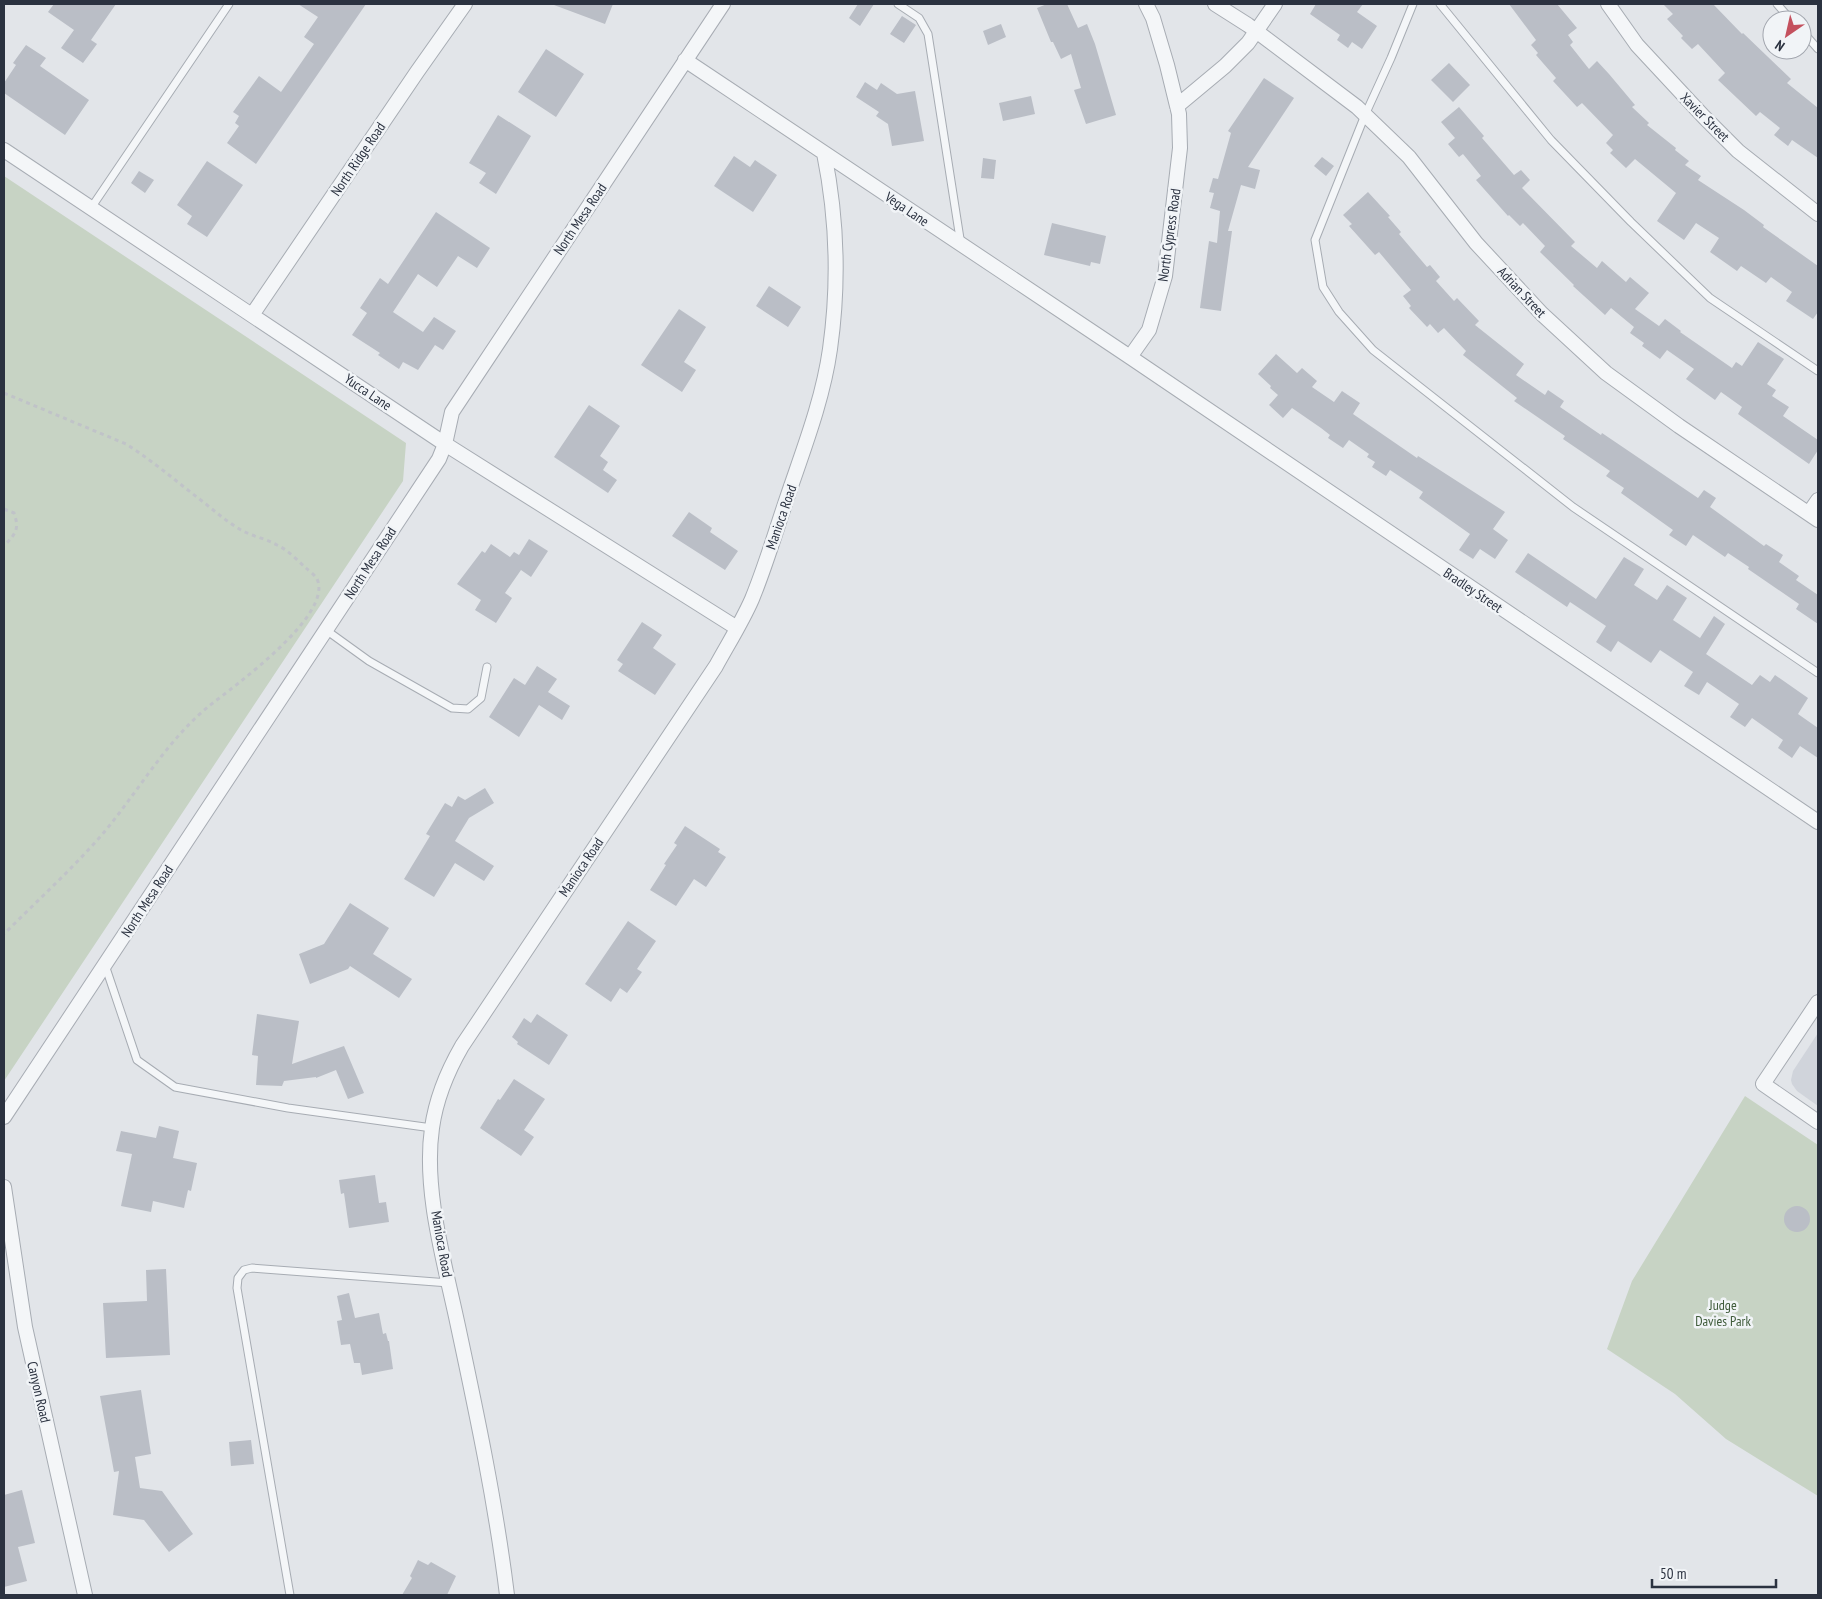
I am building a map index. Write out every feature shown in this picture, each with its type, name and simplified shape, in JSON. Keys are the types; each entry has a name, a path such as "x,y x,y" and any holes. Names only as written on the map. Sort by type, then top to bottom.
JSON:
{"street":[{"name":"North Ridge Road","path":"252,315 465,4"},
{"name":"North Mesa Road","path":"4,1116 439,459 445,444 452,412 724,4"},
{"name":"North Cypress Road","path":"1130,357 1149,330 1165,276 1180,148 1179,114 1153,18 1146,4"},
{"name":"Adrian Street","path":"1214,4 1256,31 1357,107 1409,157 1476,243 1542,314 1606,373 1679,426 1814,516"},
{"path":"1177,106 1225,66 1248,43 1275,4"},
{"name":"Xavier Street","path":"1608,4 1637,45 1704,117 1738,150 1818,214"},
{"name":"Vega Lane","path":"685,60 1130,357"},
{"name":"Yucca Lane","path":"4,150 445,444 737,628"},
{"name":"Manioca Road","path":"507,1595 478,1420 449,1283 432,1188 432,1128 438,1098 452,1064 462,1046 716,666 751,600 764,568 797,470 819,400 830,350 835,299 836,253 829,180 824,153"},
{"name":"Bradley Street","path":"1130,357 1818,822"},
{"path":"1814,516 1818,500"},
{"path":"1818,1002 1763,1084 1818,1122"},
{"name":"Canyon Road","path":"4,1187 25,1327 86,1595"}],"lane":[{"path":"91,208 229,4"},
{"path":"898,4 919,18 928,34 961,245"},
{"path":"1413,4 1365,115 1315,240 1323,287 1339,312 1372,350 1573,506 1818,673"},
{"path":"1440,4 1551,140 1631,222 1710,298 1818,371"},
{"path":"326,630 368,661 452,708 468,708 481,698 487,667"},
{"path":"105,964 137,1060 175,1087 288,1108 432,1128"},
{"path":"290,1595 237,1288 238,1278 244,1270 252,1268 449,1283"}],"path":[{"path":"4,393 126,444 142,454 229,522 246,532 277,545 290,554 317,578 318,587 317,598 311,610 292,634 267,660 195,718 100,837 48,892 4,934"},
{"path":"4,508 14,513 17,526 13,536 4,546"}],"shaded area":[{"path":"1818,1033 1818,1106 1797,1091 1791,1080 1793,1071"}],"green space":[{"path":"4,176 406,443 403,481 4,1081"},
{"name":"Judge Davies Park","path":"1745,1096 1818,1145 1818,1496 1726,1439 1675,1394 1607,1349 1632,1281"}],"building":[{"path":"54,4 116,4 91,40 97,44 83,63 61,48 74,30 48,12"},
{"path":"298,4 366,4 256,164 227,143 239,126 235,123 239,116 233,112 259,76 281,92 314,44 304,37 318,17"},
{"path":"554,4 613,4 605,24"},
{"path":"858,4 874,4 860,26 849,18"},
{"path":"1047,4 1067,4 1078,28 1087,24 1095,44 1116,115 1086,124 1074,90 1081,88 1071,54 1061,59 1053,42 1051,42 1037,8"},
{"path":"1316,4 1363,4 1357,12 1377,26 1362,49 1352,42 1348,48 1337,40 1340,35 1310,14"},
{"path":"1509,4 1557,4 1577,28 1568,35 1573,42 1570,45 1589,69 1597,61 1635,105 1632,107 1649,123 1647,125 1689,161 1685,165 1701,176 1698,180 1744,210 1764,225 1763,227 1818,266 1818,312 1813,319 1786,301 1792,292 1771,277 1766,283 1741,266 1737,271 1710,252 1719,238 1696,223 1684,240 1657,221 1676,193 1635,159 1626,168 1610,153 1613,150 1606,143 1613,135 1582,103 1577,107 1553,81 1556,78 1536,55 1538,53 1531,45 1536,40"},
{"path":"1663,4 1713,4 1762,51 1762,60 1771,60 1791,79 1787,83 1818,108 1818,158 1792,140 1788,146 1774,135 1780,128 1760,112 1756,116 1718,80 1725,73 1698,44 1692,49 1681,38 1683,36 1667,19 1673,14"},
{"path":"902,16 916,25 904,43 890,34"},
{"path":"1001,24 1006,37 988,45 983,31"},
{"path":"26,45 46,58 40,66 89,100 65,135 4,93 4,83 16,65 13,63"},
{"path":"546,49 584,74 556,117 518,92"},
{"path":"1449,63 1470,85 1453,102 1431,80"},
{"path":"1264,78 1294,98 1248,167 1260,170 1255,189 1241,185 1228,231 1232,231 1221,311 1200,308 1209,241 1217,243 1220,211 1210,208 1214,193 1209,192 1213,178 1218,179 1231,133 1228,131"},
{"path":"865,82 877,90 881,83 897,94 915,91 924,141 892,146 888,124 876,116 879,112 856,97"},
{"path":"1031,96 1035,114 1003,121 999,103"},
{"path":"1459,107 1484,136 1482,138 1514,175 1521,170 1530,180 1522,188 1575,242 1571,246 1597,268 1602,261 1626,282 1630,277 1649,293 1635,309 1659,326 1665,319 1680,332 1732,368 1736,362 1742,366 1758,342 1784,359 1767,384 1776,390 1772,396 1789,407 1783,416 1818,440 1818,450 1809,464 1738,414 1742,407 1721,392 1715,400 1686,379 1694,369 1667,350 1660,359 1642,346 1644,343 1630,333 1634,327 1611,308 1605,315 1573,286 1540,252 1545,246 1523,223 1520,226 1508,216 1476,180 1481,176 1463,154 1459,157 1448,144 1455,138 1441,122"},
{"path":"498,115 531,136 496,194 479,183 486,173 469,163"},
{"path":"734,156 750,167 755,160 777,175 753,212 714,186"},
{"path":"1322,157 1334,166 1326,176 1314,166"},
{"path":"983,158 996,160 994,179 981,178"},
{"path":"207,161 243,185 207,237 187,224 192,216 177,205"},
{"path":"139,171 154,180 145,193 131,183"},
{"path":"1368,192 1390,216 1388,217 1401,232 1399,234 1427,267 1430,265 1440,277 1436,281 1454,301 1457,298 1479,321 1475,325 1524,364 1516,375 1545,395 1548,390 1564,401 1560,407 1698,498 1704,490 1716,498 1710,507 1764,546 1766,544 1783,555 1779,562 1799,576 1796,580 1818,595 1818,624 1796,609 1799,604 1728,553 1725,557 1693,535 1686,546 1669,535 1673,530 1621,493 1624,488 1606,476 1610,471 1563,439 1565,436 1514,401 1517,398 1463,355 1466,351 1444,328 1438,333 1430,324 1427,327 1409,308 1411,306 1403,296 1411,290 1379,252 1375,255 1349,226 1352,224 1343,215"},
{"path":"436,212 490,248 477,268 458,256 437,287 418,274 393,312 423,332 434,317 456,331 443,350 435,345 418,370 403,362 399,369 378,355 380,353 352,335 367,313 360,308 380,278 388,284"},
{"path":"1052,223 1106,236 1100,264 1091,262 1090,266 1044,255"},
{"path":"769,286 801,307 788,327 756,306"},
{"path":"679,309 706,327 684,362 696,370 682,392 641,365"},
{"path":"1276,354 1297,373 1302,368 1317,381 1312,387 1334,402 1342,391 1360,403 1353,414 1417,458 1418,456 1505,512 1493,529 1508,540 1495,559 1480,549 1473,559 1459,550 1470,534 1419,498 1423,492 1390,470 1386,476 1372,467 1375,462 1367,457 1369,454 1349,440 1343,448 1328,438 1330,435 1292,408 1283,418 1269,405 1278,395 1258,374"},
{"path":"589,405 620,426 600,456 608,462 603,470 617,480 608,493 554,457"},
{"path":"689,512 712,528 710,532 738,551 725,570 672,536"},
{"path":"529,539 548,551 531,577 521,570 505,593 512,598 496,623 475,610 481,600 457,584 482,551 485,553 491,544 510,557 514,552 519,555"},
{"path":"1528,553 1596,599 1624,557 1644,569 1634,585 1657,600 1667,585 1687,598 1673,620 1700,638 1714,616 1725,624 1706,654 1752,685 1760,675 1770,682 1775,675 1808,698 1798,714 1818,728 1818,758 1800,746 1792,758 1778,748 1783,740 1752,718 1745,727 1730,717 1739,704 1707,682 1699,695 1684,686 1693,672 1660,650 1651,663 1618,641 1611,652 1596,642 1606,626 1570,602 1567,607 1515,572"},
{"path":"642,622 662,635 653,648 676,664 655,695 618,671 623,664 617,660"},
{"path":"537,666 557,679 548,692 570,706 562,720 539,705 519,737 489,717 514,678 525,685"},
{"path":"485,788 494,803 469,818 455,841 494,866 484,881 455,863 434,897 404,879 430,836 426,834 445,803 452,807 458,796 465,800"},
{"path":"685,826 720,849 718,852 726,857 706,887 694,879 676,906 650,890 677,845 674,843"},
{"path":"350,903 389,928 373,954 412,979 399,998 350,966 348,969 310,984 299,954 324,944"},
{"path":"628,921 656,941 637,969 642,972 627,993 620,988 611,1002 585,984"},
{"path":"257,1014 299,1021 292,1064 344,1046 364,1093 348,1099 336,1070 316,1078 284,1081 282,1086 256,1085 258,1056 252,1055"},
{"path":"537,1014 568,1035 549,1065 517,1044 518,1042 512,1037 524,1018 531,1023"},
{"path":"514,1079 545,1099 524,1130 534,1137 521,1156 480,1128 498,1099 500,1100"},
{"path":"159,1126 179,1131 173,1158 197,1163 191,1191 188,1190 184,1208 153,1201 151,1212 121,1206 132,1154 116,1151 121,1131 156,1138"},
{"path":"375,1175 379,1203 386,1202 389,1222 349,1228 344,1193 341,1194 339,1180"},
{"path":"1797,1206 1807,1209 1810,1219 1807,1229 1797,1232 1787,1229 1784,1219 1787,1209"},
{"path":"166,1269 170,1355 106,1358 103,1303 147,1301 146,1270"},
{"path":"349,1293 355,1318 379,1313 383,1334 386,1333 389,1341 393,1369 362,1375 360,1363 354,1363 350,1344 341,1345 337,1321 342,1320 337,1296"},
{"path":"141,1390 151,1454 135,1457 140,1488 162,1491 193,1534 169,1552 144,1520 113,1515 119,1471 114,1472 100,1396"},
{"path":"251,1440 254,1464 231,1466 229,1442"},
{"path":"22,1490 35,1543 18,1547 27,1581 4,1587 4,1495"},
{"path":"418,1560 428,1565 431,1562 456,1576 447,1595 402,1595 412,1578 410,1576"}]}
